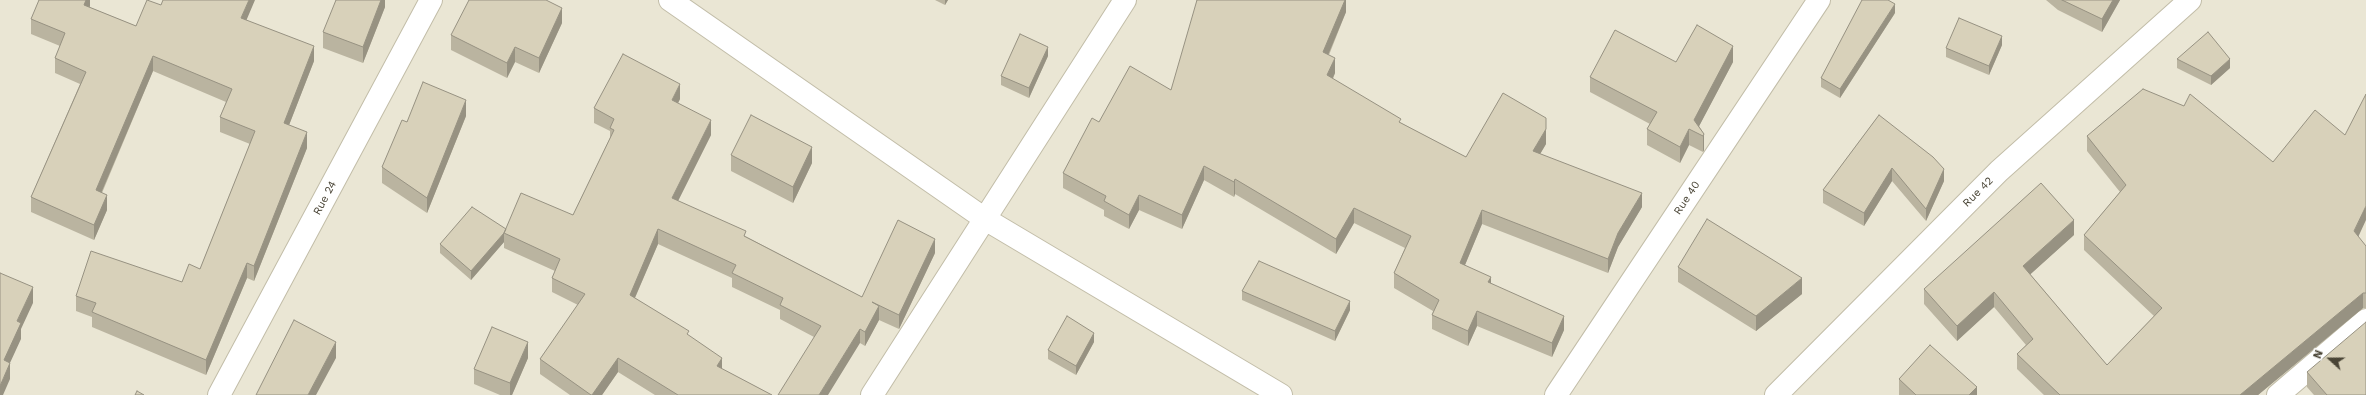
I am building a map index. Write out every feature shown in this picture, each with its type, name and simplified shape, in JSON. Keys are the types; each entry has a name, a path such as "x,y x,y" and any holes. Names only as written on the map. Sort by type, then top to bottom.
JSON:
{"street":[{"name":"Rue 24","path":"218,395 431,0"},
{"path":"670,0 985,219 1281,395"},
{"path":"872,395 1124,0"},
{"name":"Rue 40","path":"1556,395 1819,0"},
{"name":"Rue 42","path":"1776,395 1999,171 2190,0"},
{"path":"2278,395 2366,320"}],"shaded area":[{"path":"0,0 2366,0 2366,395 0,395"}],"building":[{"path":"39,0 86,0 84,5 136,26 147,0 161,5 163,0 249,0 241,18 314,46 284,123 307,132 254,266 247,263 206,360 92,312 96,303 76,296 91,251 182,282 189,264 200,269 255,131 220,117 232,89 153,56 96,190 107,195 94,225 31,197 86,72 55,58 65,33 31,19"},
{"path":"336,0 381,0 363,47 323,32"},
{"path":"469,0 546,0 562,8 539,58 515,47 507,63 451,35"},
{"path":"1197,0 1345,0 1323,52 1335,58 1327,75 1401,119 1399,122 1466,157 1503,93 1546,118 1546,129 1533,151 1642,193 1618,233 1608,259 1482,210 1460,263 1491,277 1488,282 1564,316 1552,343 1477,311 1468,331 1432,315 1439,300 1394,273 1411,236 1354,208 1336,239 1235,179 1234,182 1204,166 1182,215 1139,195 1129,215 1104,201 1106,196 1063,173 1092,118 1099,122 1130,66 1171,90"},
{"path":"1862,0 1888,0 1895,4 1840,89 1821,78"},
{"path":"2062,0 2113,0 2102,19"},
{"path":"1959,18 2002,36 1989,66 1946,48"},
{"path":"1697,25 1733,46 1694,120 1704,134 1703,136 1689,129 1680,147 1647,129 1657,112 1590,77 1615,30 1676,62"},
{"path":"2208,32 2230,59 2211,76 2177,59"},
{"path":"1020,34 1048,47 1029,88 1001,76"},
{"path":"623,54 680,84 672,100 711,120 672,198 746,231 744,236 862,297 898,220 935,239 899,315 872,302 879,306 865,332 860,329 819,395 778,395 821,326 780,305 783,298 732,273 736,265 658,229 630,295 689,331 687,334 722,358 717,366 772,395 678,395 618,358 591,395 540,359 585,294 552,278 560,259 504,233 521,193 573,215 614,130 610,128 614,119 594,108"},
{"path":"423,82 466,100 427,198 382,167 402,120 407,122"},
{"path":"2143,89 2184,106 2190,94 2273,162 2315,110 2345,135 2366,94 2366,206 2354,231 2366,246 2366,293 2363,293 2240,395 2060,395 2017,354 2033,339 1994,292 1957,326 1924,289 2041,183 2074,220 2023,266 2107,365 2162,308 2084,235 2126,185 2087,136"},
{"path":"751,115 812,147 793,187 731,155"},
{"path":"1879,115 1933,157 1944,169 1926,209 1892,168 1864,213 1823,190"},
{"path":"472,207 506,229 471,271 440,244"},
{"path":"1707,219 1802,278 1756,316 1678,267"},
{"path":"1259,261 1350,301 1335,331 1242,291"},
{"path":"0,273 33,287 17,321 21,323 4,360 10,363 0,386"},
{"path":"1067,316 1094,333 1076,366 1048,350"},
{"path":"294,320 336,342 308,395 256,395"},
{"path":"2366,322 2366,395 2327,395 2307,372"},
{"path":"492,327 528,342 510,383 474,369"},
{"path":"1930,345 1977,387 1969,395 1916,395 1899,379"},
{"path":"137,391 144,395 135,395"}]}
